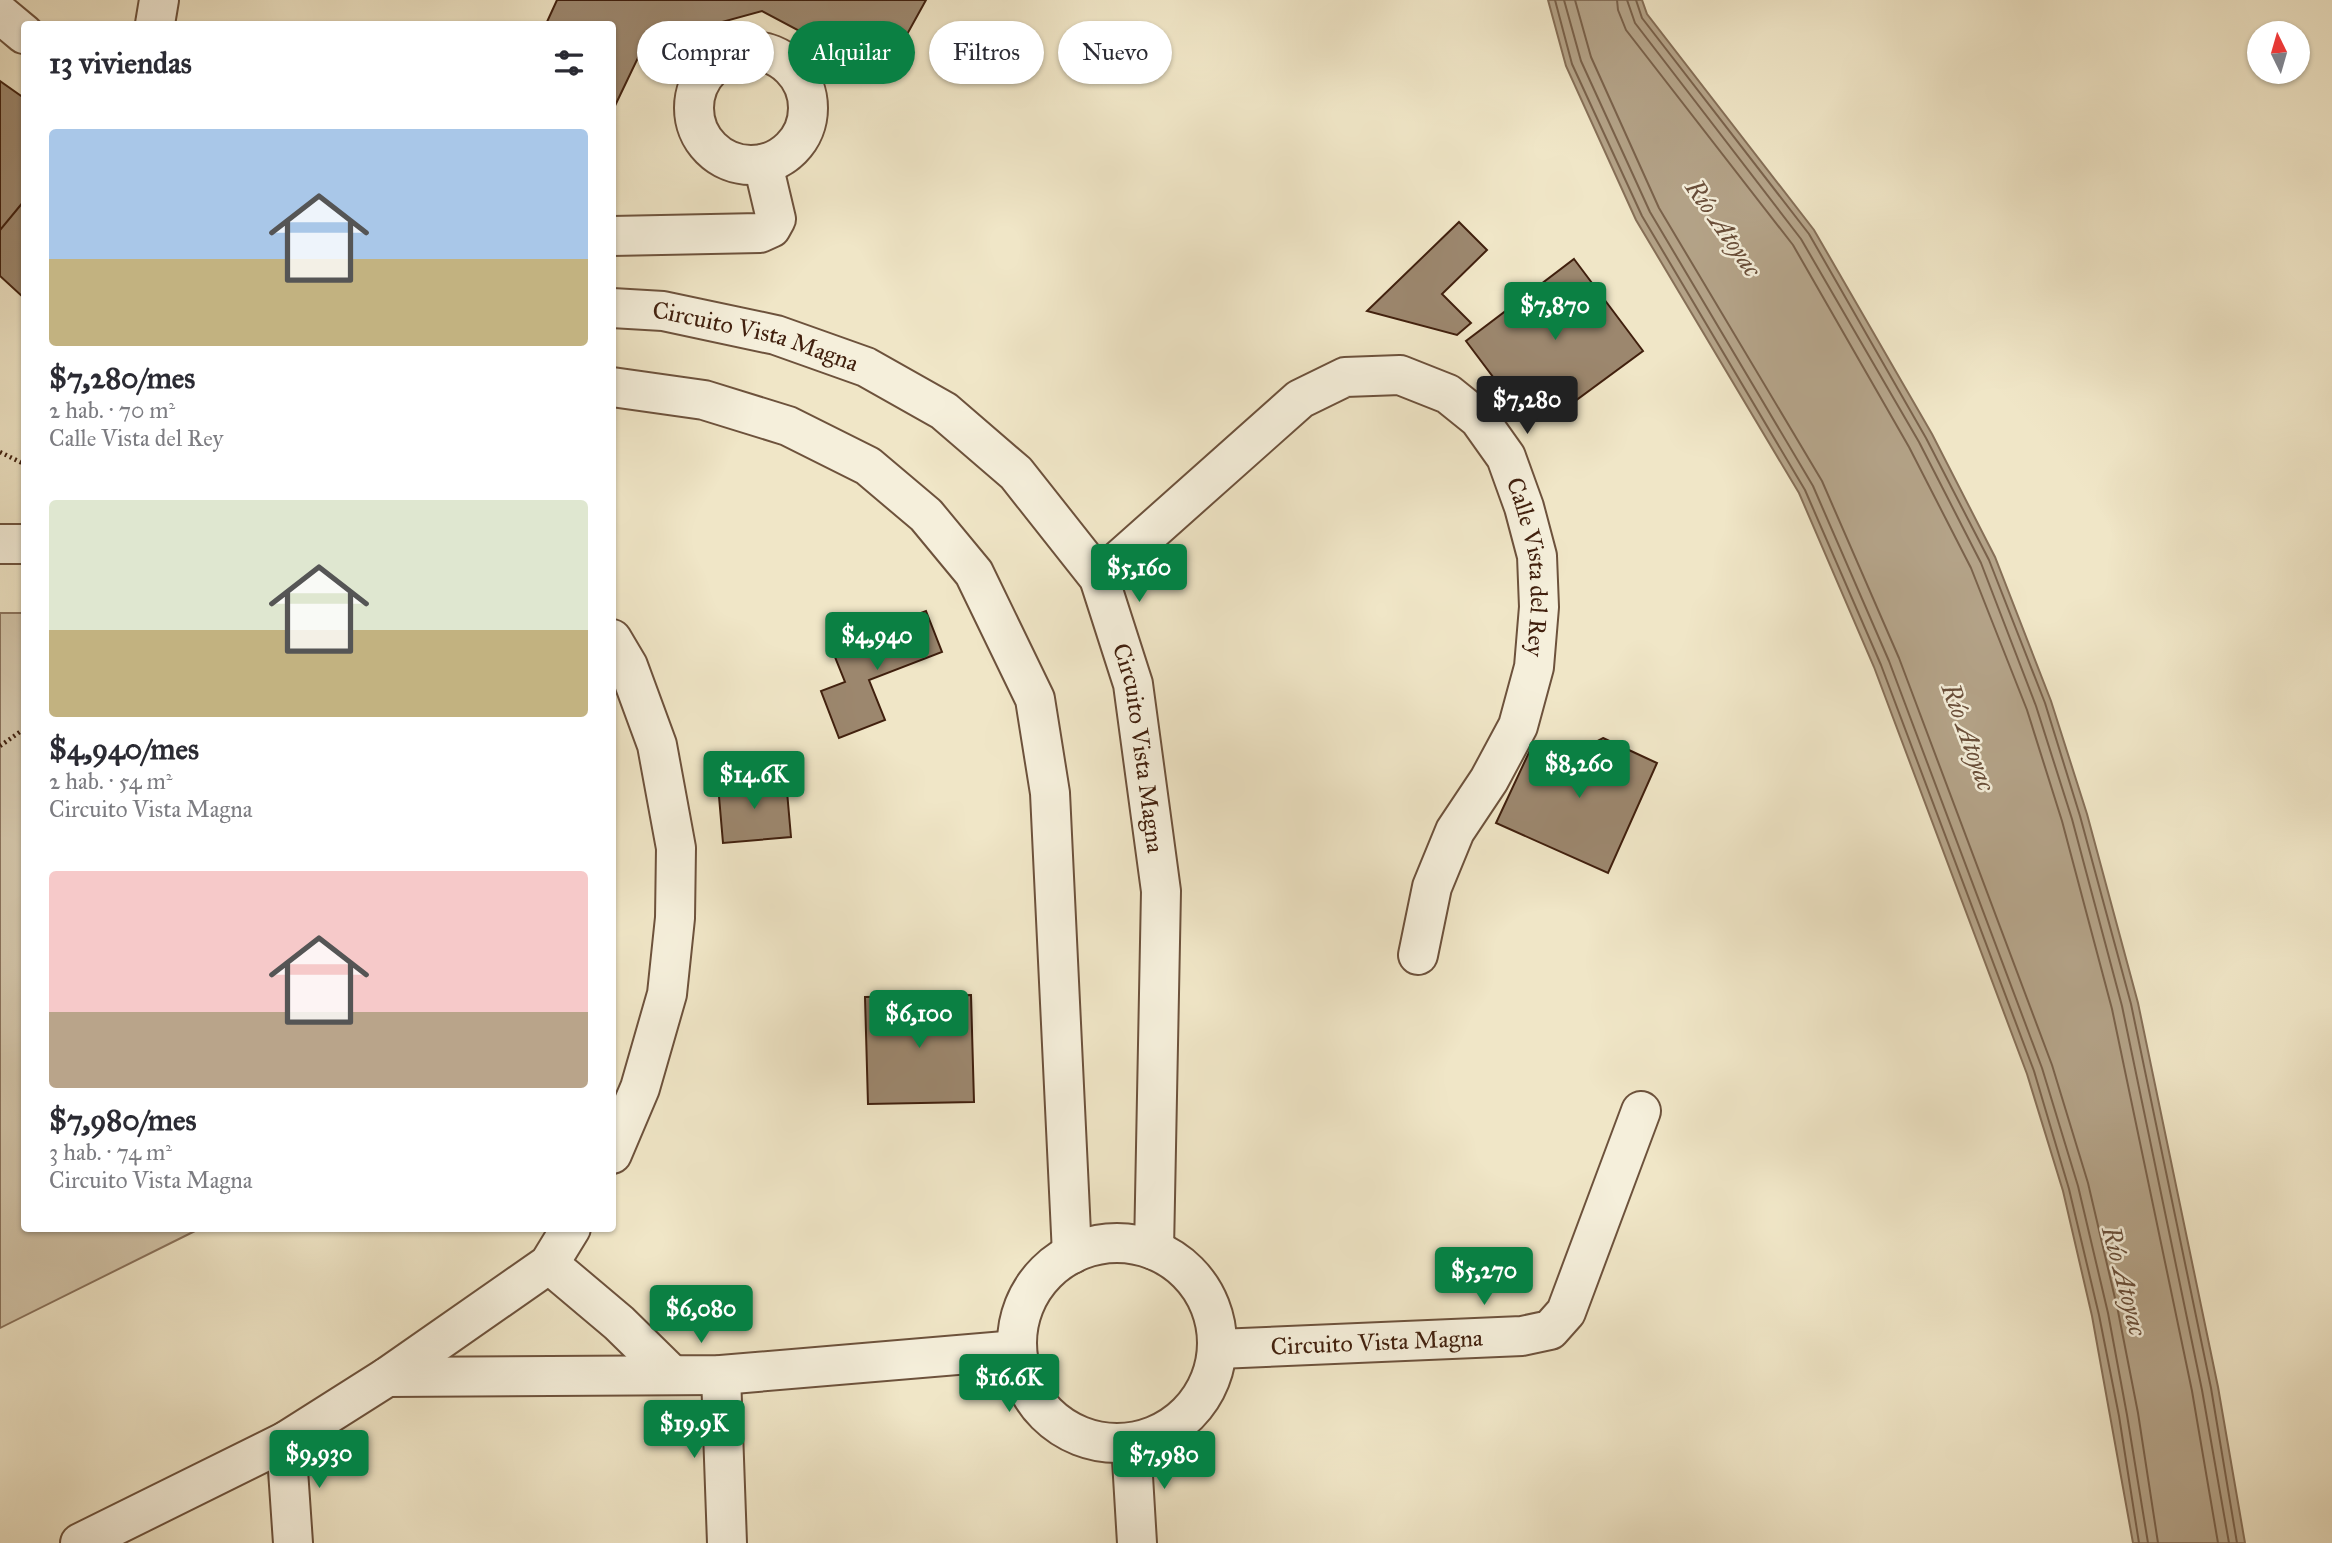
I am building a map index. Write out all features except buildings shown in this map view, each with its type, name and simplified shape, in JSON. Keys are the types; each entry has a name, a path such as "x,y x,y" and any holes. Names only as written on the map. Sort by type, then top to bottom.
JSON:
{"street":[{"path":"156,21 159,0"},
{"path":"0,14 21,32"},
{"path":"616,236 760,233 771,228 776,219 763,164"},
{"name":"Circuito Vista Magna","path":"616,307 663,311 776,335 866,367 943,411 1016,473 1099,578 1133,684 1161,891 1154,1250"},
{"name":"Calle Vista del Rey","path":"1099,578 1300,398 1345,377 1400,375 1448,394 1479,419 1506,457 1524,507 1537,556 1539,607 1534,667 1518,726 1489,780 1455,831 1432,887 1418,955"},
{"path":"616,388 704,400 788,426 868,466 926,515 974,573 1035,699 1050,793 1072,1254"},
{"path":"0,544 21,544"},
{"path":"616,646 628,666 657,746 676,848 675,918 667,994 640,1088 616,1145"},
{"name":"Circuito Vista Magna","path":"1218,1349 1522,1336 1550,1330 1566,1312 1641,1111"},
{"path":"80,1543 286,1441 387,1377 549,1264 569,1232"},
{"path":"1126,1243 1154,1250 1181,1266 1202,1289 1215,1317 1218,1349 1211,1382 1192,1411 1165,1432 1131,1443 1098,1442 1067,1431 1042,1410 1024,1382 1017,1350 1019,1321 1030,1294 1048,1271 1072,1254 1098,1245 1126,1243"},
{"path":"549,1264 619,1324 672,1375"},
{"path":"387,1377 722,1376 1017,1350"},
{"path":"722,1376 727,1543"},
{"path":"286,1441 293,1543"},
{"path":"1131,1443 1137,1543"}],"path":[{"path":"0,452 21,462"},
{"path":"0,746 21,731"}],"shaded area":[{"path":"0,613 21,613 21,1232 193,1232 0,1328"}],"water":[{"name":"Río Atoyac","path":"1548,0 1642,0 1647,14 1814,230 1932,434 1995,557 2051,701 2087,814 2138,1003 2218,1387 2245,1543 2133,1543 2092,1316 2063,1191 2027,1074 1874,667 1799,493 1636,220 1566,66"}]}
